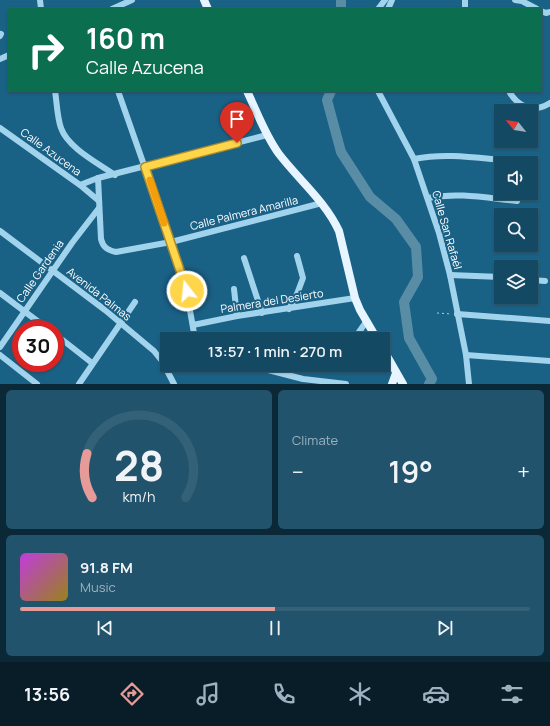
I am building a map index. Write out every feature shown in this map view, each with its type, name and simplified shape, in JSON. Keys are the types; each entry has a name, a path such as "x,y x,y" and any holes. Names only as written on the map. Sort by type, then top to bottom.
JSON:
{"main road":[{"path":"247,92 267,135 282,157 322,203 335,222 339,231 355,298 372,332"},
{"path":"390,362 403,384"},
{"path":"392,384 396,373"}],"street":[{"path":"114,8 130,0"},
{"path":"379,8 385,0"},
{"path":"515,0 522,1 535,8"},
{"name":"Calle Azucena","path":"55,92 59,121 64,136 78,150 115,175"},
{"path":"118,92 185,282 194,332"},
{"name":"Calle San Rafaél","path":"379,92 414,159 428,198 450,275 466,355 469,384"},
{"path":"510,92 514,99 526,107 536,109 542,108 550,103"},
{"name":"Calle Azucena","path":"0,128 80,185 98,178 115,175 267,135"},
{"path":"414,159 435,156 456,156 494,159"},
{"path":"98,178 99,208"},
{"path":"80,185 99,201"},
{"path":"428,198 442,195 458,195 517,201"},
{"name":"Calle Palmera Amarilla","path":"99,208 100,238 102,244 109,250 116,252 170,242 322,203"},
{"name":"Calle Gardenia","path":"0,347 72,243 99,208"},
{"name":"Avenida Palmas","path":"0,231 121,322 160,356"},
{"path":"290,309 302,278 297,256"},
{"path":"244,258 262,313"},
{"path":"450,275 494,277"},
{"path":"538,280 545,281"},
{"path":"234,289 237,316"},
{"path":"0,293 36,320"},
{"name":"Palmera del Desierto","path":"193,325 237,316 355,298"},
{"path":"79,384 135,302"},
{"path":"457,314 550,321"},
{"path":"359,332 366,322"},
{"path":"64,341 92,363"},
{"path":"0,355 37,384"},
{"path":"466,355 550,361"},
{"name":"Avenida Palmas","path":"169,372 174,384"},
{"path":"276,372 303,379 346,384"}],"path":[{"path":"437,313 457,314"}],"waterway":[{"path":"341,0 341,8"},
{"path":"331,92 327,100 341,152 370,197 396,219 416,247 418,277 404,302 409,338 432,379 429,384"}],"slow traffic":[{"path":"150,180 164,223"}],"route":[{"path":"187,291 178,260 170,242 145,167 237,143"}]}
